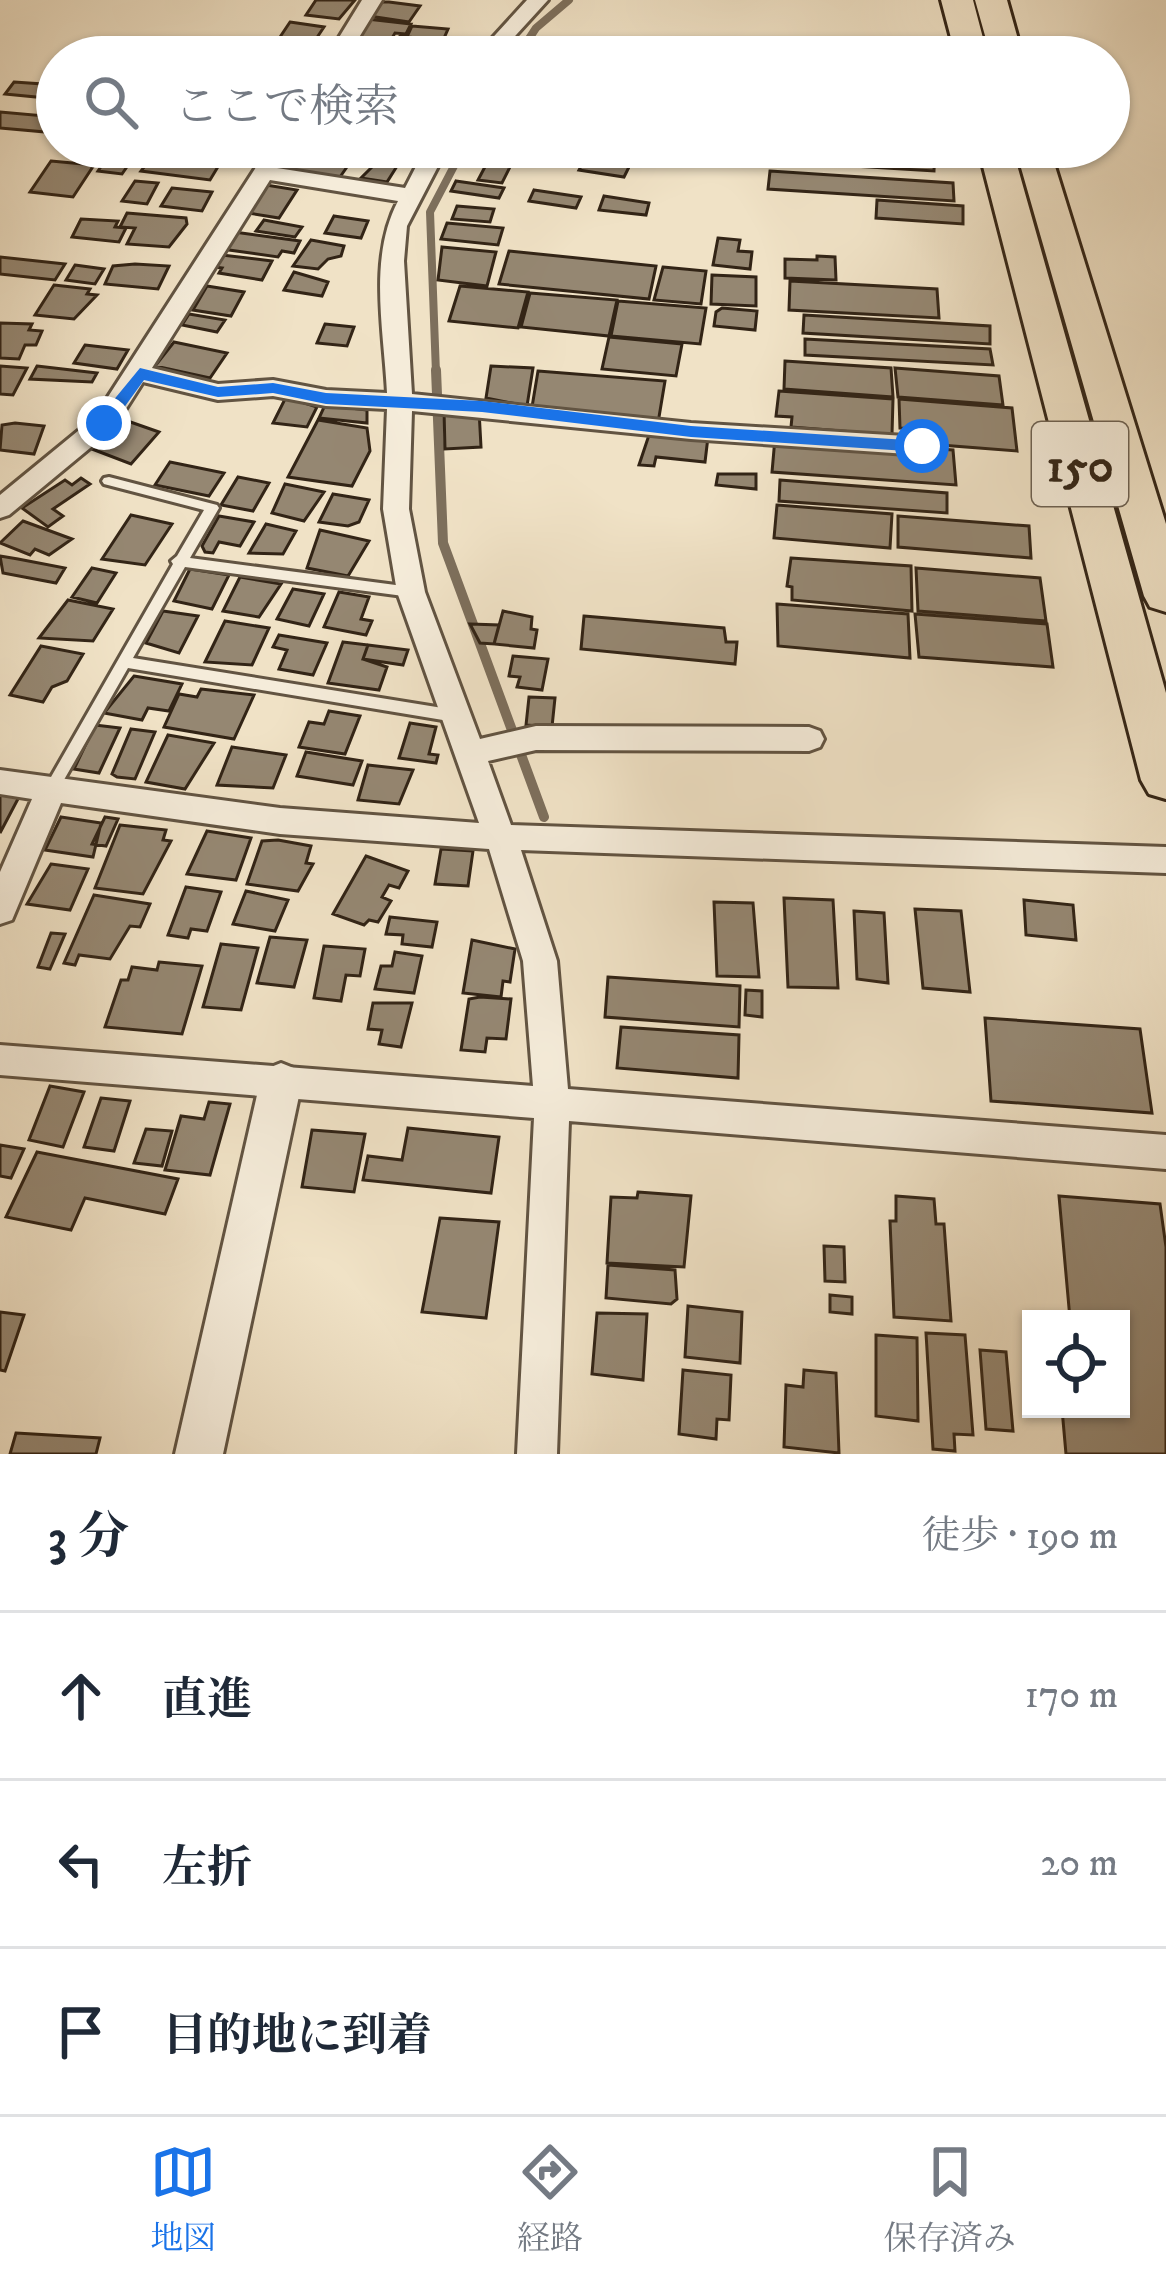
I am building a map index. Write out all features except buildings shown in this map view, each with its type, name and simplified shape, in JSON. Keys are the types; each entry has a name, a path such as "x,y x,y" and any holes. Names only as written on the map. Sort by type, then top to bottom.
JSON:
{"highway":[{"path":"957,0 966,36"},
{"path":"991,0 1001,36"},
{"name":"150","path":"1001,168 1166,779"},
{"name":"150","path":"1038,168 1087,346 1166,596"}],"street":[{"path":"350,36 372,0"},
{"path":"505,36 538,0"},
{"path":"0,509 104,423 140,374 267,168"},
{"path":"426,168 396,226 392,261 400,403 396,509 411,592 540,961 552,1103 536,1454"},
{"path":"264,173 412,196"},
{"path":"140,374 218,392 273,388 400,403 922,446"},
{"path":"471,753 536,738 809,739"},
{"path":"0,782 280,821 500,838 1166,860"},
{"path":"0,910 52,788"},
{"path":"0,1060 1166,1152"},
{"path":"199,1454 281,1082"}],"lane":[{"path":"52,788 212,508 110,481"},
{"path":"178,561 411,592"},
{"path":"123,662 458,717"}],"waterway":[{"path":"531,36 569,0"},
{"path":"436,373 430,212 453,168"},
{"path":"436,370 443,543 544,817"}],"route":[{"path":"104,423 140,374 218,392 273,388 326,398 482,406 691,431 922,446"}]}
